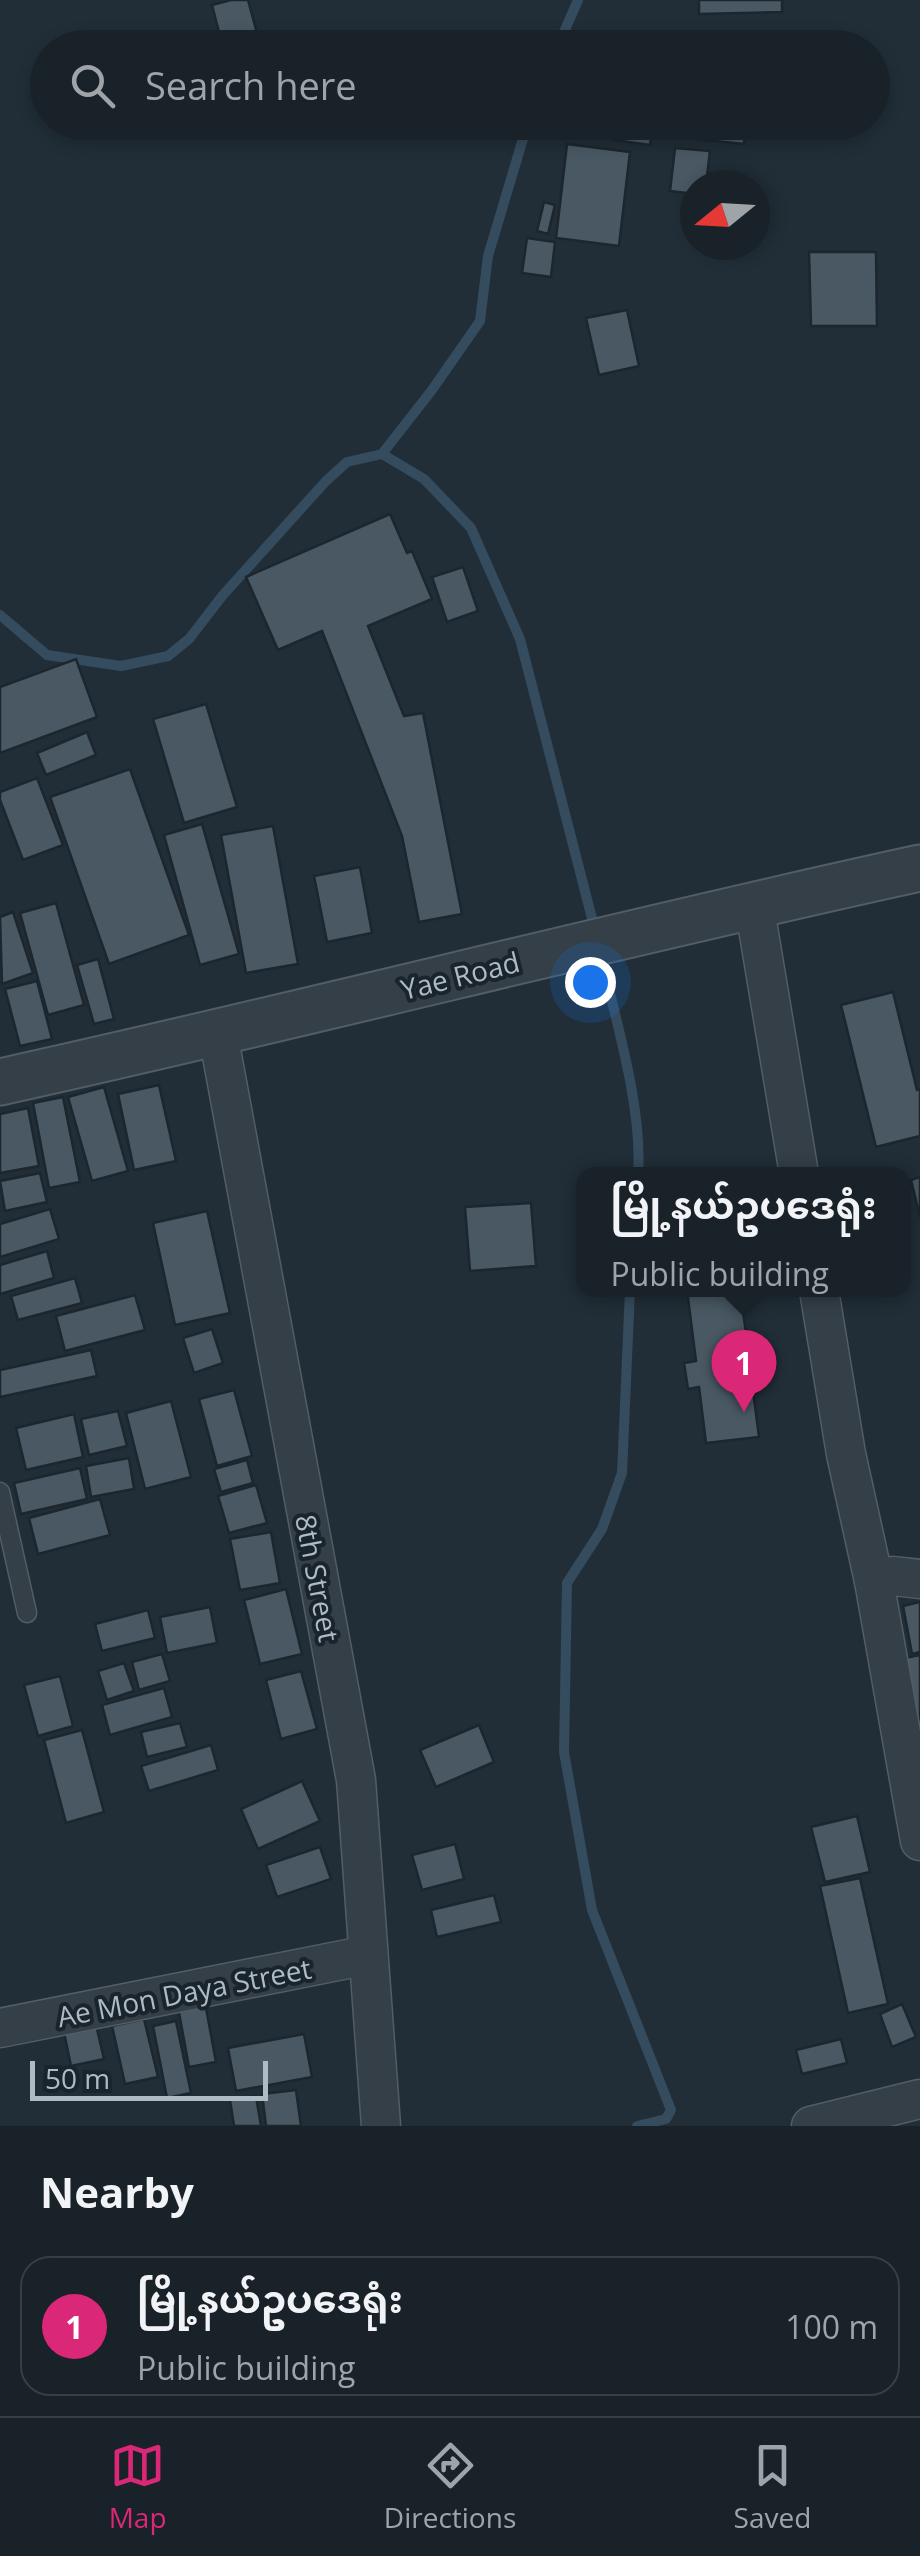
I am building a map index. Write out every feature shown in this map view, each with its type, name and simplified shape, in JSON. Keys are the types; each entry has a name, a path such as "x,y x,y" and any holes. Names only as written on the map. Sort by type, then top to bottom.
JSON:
{"street":[{"name":"Yae Road","path":"0,1082 920,868"},
{"path":"754,904 798,1167"},
{"name":"8th Street","path":"218,1034 356,1780 381,2126"},
{"path":"819,1297 920,1841"},
{"path":"874,1581 893,1576 920,1578"},
{"name":"Ae Mon Daya Street","path":"0,2028 368,1955"},
{"path":"811,2126 920,2099"}],"lane":[{"path":"0,1492 26,1613"}],"building":[{"path":"248,0 256,30 218,30 212,5"},
{"path":"699,0 782,0 782,12 699,14"},
{"path":"614,140 651,140 650,145"},
{"path":"705,140 744,140 744,144"},
{"path":"567,144 630,152 619,246 556,238"},
{"path":"675,148 710,151 708,170 680,170 680,192 670,191"},
{"path":"544,202 555,205 548,234 537,231"},
{"path":"527,238 555,242 551,277 522,273"},
{"path":"809,252 876,252 877,326 811,326"},
{"path":"627,310 639,366 599,375 586,318"},
{"path":"390,514 407,553 412,551 432,599 368,626 404,716 423,713 462,914 419,922 402,836 322,631 278,650 246,577"},
{"path":"463,567 478,611 447,622 432,577"},
{"path":"76,659 97,717 0,753 0,687"},
{"path":"206,704 237,807 184,823 153,719"},
{"path":"87,732 96,755 46,775 37,753"},
{"path":"130,769 189,935 109,964 50,797"},
{"path":"37,778 63,845 23,860 0,792"},
{"path":"202,824 239,954 200,965 164,835"},
{"path":"273,826 298,964 246,973 221,835"},
{"path":"360,867 372,933 327,942 314,876"},
{"path":"56,903 84,1005 48,1015 20,913"},
{"path":"13,912 33,973 2,984 0,917"},
{"path":"98,959 114,1019 94,1024 77,965"},
{"path":"37,981 52,1039 20,1046 5,989"},
{"path":"893,992 917,1090 920,1089 920,1136 876,1147 841,1005"},
{"path":"159,1085 176,1161 134,1170 118,1094"},
{"path":"104,1087 128,1171 92,1181 68,1097"},
{"path":"63,1097 80,1182 49,1188 33,1103"},
{"path":"28,1108 39,1166 0,1173 0,1114"},
{"path":"40,1173 47,1202 5,1211 0,1181"},
{"path":"920,1177 920,1217 911,1180"},
{"path":"531,1203 536,1266 470,1271 465,1207"},
{"path":"50,1209 59,1239 0,1257 0,1224"},
{"path":"207,1211 230,1313 175,1325 153,1223"},
{"path":"47,1251 54,1278 0,1294 0,1265"},
{"path":"75,1278 82,1303 18,1320 11,1296"},
{"path":"135,1295 145,1330 65,1351 56,1316"},
{"path":"688,1297 741,1297 748,1347 764,1345 768,1373 751,1375 759,1437 706,1443 699,1387 688,1389 684,1363 696,1361"},
{"path":"212,1329 223,1363 194,1373 183,1338"},
{"path":"91,1350 97,1376 0,1397 0,1370"},
{"path":"234,1390 252,1456 217,1466 199,1399"},
{"path":"171,1401 191,1477 145,1489 126,1413"},
{"path":"118,1411 127,1446 89,1455 81,1419"},
{"path":"74,1414 83,1457 26,1470 16,1428"},
{"path":"129,1458 134,1489 91,1497 86,1466"},
{"path":"247,1460 253,1483 221,1492 214,1469"},
{"path":"80,1468 87,1499 21,1514 14,1483"},
{"path":"256,1485 267,1523 229,1533 218,1496"},
{"path":"100,1499 110,1535 38,1554 29,1518"},
{"path":"271,1532 280,1583 240,1590 230,1539"},
{"path":"286,1589 302,1654 260,1664 244,1600"},
{"path":"920,1602 920,1652 912,1654 903,1606"},
{"path":"210,1607 217,1643 167,1653 160,1617"},
{"path":"148,1610 155,1638 102,1651 95,1624"},
{"path":"162,1654 170,1681 139,1690 132,1662"},
{"path":"920,1655 920,1734 905,1658"},
{"path":"124,1663 134,1691 107,1700 98,1671"},
{"path":"301,1671 317,1729 281,1739 266,1680"},
{"path":"60,1676 73,1726 38,1736 24,1685"},
{"path":"164,1688 172,1717 110,1735 102,1705"},
{"path":"180,1723 187,1747 147,1757 141,1732"},
{"path":"479,1725 494,1762 436,1787 420,1750"},
{"path":"82,1730 104,1812 66,1823 44,1740"},
{"path":"211,1745 218,1770 149,1791 141,1766"},
{"path":"302,1781 320,1821 258,1849 241,1809"},
{"path":"857,1816 870,1872 825,1882 811,1827"},
{"path":"455,1844 464,1879 422,1890 412,1855"},
{"path":"320,1847 331,1879 277,1897 266,1865"},
{"path":"860,1878 888,2004 848,2013 820,1886"},
{"path":"494,1895 501,1922 437,1937 431,1910"},
{"path":"204,1997 216,2062 189,2067 177,2002"},
{"path":"902,2004 916,2037 892,2047 880,2014"},
{"path":"94,2016 104,2059 71,2066 62,2023"},
{"path":"144,2019 158,2077 125,2084 112,2026"},
{"path":"176,2021 191,2093 167,2098 153,2026"},
{"path":"304,2034 312,2077 236,2091 228,2048"},
{"path":"841,2039 847,2063 802,2074 796,2050"},
{"path":"296,2090 301,2126 266,2126 262,2094"},
{"path":"256,2096 261,2126 234,2126 230,2100"}],"waterway":[{"path":"565,30 578,0"},
{"path":"0,615 47,655 121,666 168,656 189,639 223,595 326,481 347,462 382,454 480,321 488,256 523,140"},
{"path":"382,454 424,479 471,528 520,639 595,930"},
{"path":"600,952 632,1092 638,1167"},
{"path":"630,1297 622,1473 602,1529 567,1583 564,1752 592,1910 671,2110 666,2119 637,2126"}],"place":[{"name":"မြို့နယ်ဥပဒေရုံး","path":"744,1412"}]}
